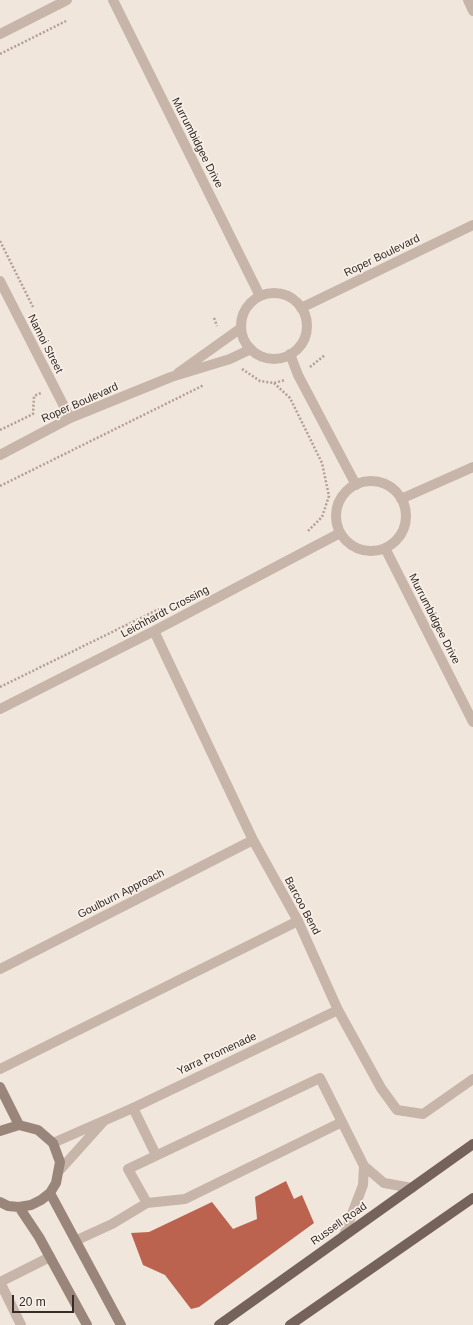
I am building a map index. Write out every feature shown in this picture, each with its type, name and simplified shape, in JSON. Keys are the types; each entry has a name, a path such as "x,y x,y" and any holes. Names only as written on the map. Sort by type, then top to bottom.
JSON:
{"main road":[{"name":"Russell Road","path":"219,1325 473,1144"},
{"path":"290,1325 473,1198"},
{"path":"295,1325 310,1311"}],"street":[{"path":"0,34 67,0"},
{"name":"Murrumbidgee Drive","path":"113,0 260,296"},
{"path":"468,0 473,11"},
{"name":"Roper Boulevard","path":"302,308 473,225"},
{"name":"Namoi Street","path":"0,281 70,418"},
{"path":"279,293 288,296 302,308 306,318 307,329 304,339 298,348 290,354 280,358 270,358 260,355 251,349 246,343 241,328 246,309 252,301 260,296 279,293"},
{"name":"Roper Boulevard","path":"171,377 241,328"},
{"name":"Roper Boulevard","path":"0,455 70,418 171,377 230,359 251,349"},
{"path":"290,354 298,376 356,486"},
{"path":"401,498 473,467"},
{"path":"366,482 376,482 386,485 395,491 401,498 405,510 406,521 402,532 395,542 385,548 375,551 365,551 346,541 340,533 337,522 338,506 346,492 356,486 366,482"},
{"name":"Leichhardt Crossing","path":"0,709 154,632 340,533"},
{"name":"Murrumbidgee Drive","path":"385,548 473,722"},
{"name":"Barcoo Bend","path":"154,632 253,840 298,922 338,1010 381,1088 397,1110 423,1114 473,1079"},
{"name":"Goulburn Approach","path":"0,969 253,840"},
{"path":"0,1069 298,922"},
{"name":"Yarra Promenade","path":"53,1143 133,1108 338,1010"},
{"path":"147,1203 128,1169 320,1078 364,1166 384,1183 412,1188"},
{"path":"0,1088 19,1125"},
{"path":"133,1108 156,1155"},
{"name":"Yarra Promenade","path":"59,1171 106,1119"},
{"path":"77,1240 112,1224 147,1203 185,1199 342,1122"},
{"path":"0,1130 19,1125 38,1130 53,1143 60,1162 56,1183 50,1193 31,1205 19,1207 8,1206 0,1202"},
{"path":"344,1235 363,1185 364,1166"},
{"path":"50,1193 77,1240 121,1325"},
{"path":"19,1207 50,1257 87,1325"},
{"path":"21,1325 0,1282 50,1257"}],"path":[{"path":"0,54 66,21"},
{"path":"214,318 222,341"},
{"path":"230,359 245,373 260,381 274,383 298,376 326,355"},
{"path":"239,373 245,373"},
{"path":"274,383 290,398 322,463 329,496 322,517 307,533"},
{"path":"0,486 206,384"},
{"path":"0,430 33,414 34,396 54,387"},
{"path":"0,687 161,608"}],"building":[{"path":"286,1181 294,1199 302,1195 314,1223 199,1307 191,1309 165,1275 143,1265 131,1233 149,1232 212,1202 233,1229 257,1219 255,1197"}]}
